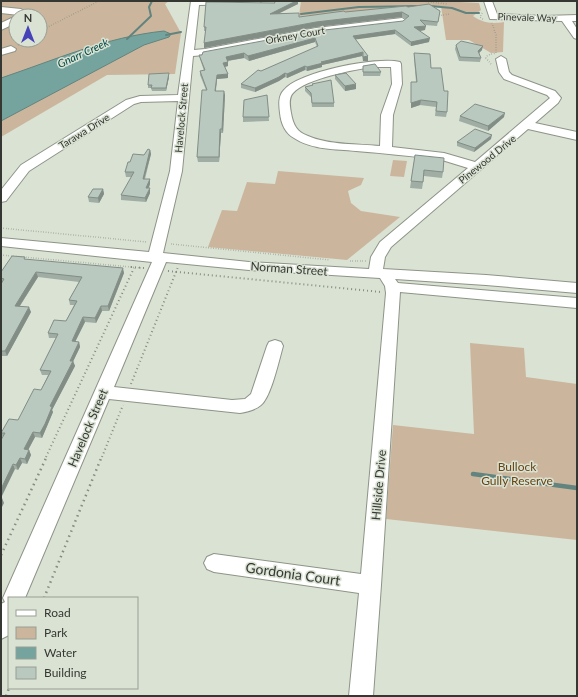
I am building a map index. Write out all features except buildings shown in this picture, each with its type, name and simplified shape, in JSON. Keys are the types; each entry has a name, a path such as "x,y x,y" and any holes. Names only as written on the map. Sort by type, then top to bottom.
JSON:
{"street":[{"path":"195,2 258,1"},
{"name":"Pinevale Way","path":"488,1 492,17 577,18"},
{"name":"Havelock Street","path":"14,597 104,392 158,257 176,171 195,2"},
{"path":"1,10 10,8 20,3"},
{"path":"565,18 577,36"},
{"name":"Orkney Court","path":"189,53 205,52 316,31 402,20"},
{"path":"1,52 12,49"},
{"path":"386,149 388,110 397,84 396,51"},
{"name":"Pinewood Drive","path":"385,278 380,252 385,246 554,101 555,96 548,91 508,77 504,72 501,59"},
{"path":"396,64 374,64 354,67 298,84 289,90 285,97 287,125 301,138 320,144 386,149 436,155 476,167"},
{"name":"Tarawa Drive","path":"1,198 25,168 130,102 140,98 183,98"},
{"path":"527,125 577,136"},
{"name":"Norman Street","path":"3,249 158,257 179,266 385,278 486,280 577,288"},
{"name":"Norman Street","path":"385,278 414,287 577,303"},
{"name":"Hillside Drive","path":"361,696 371,585 385,278"},
{"path":"104,392 232,406 249,405 255,402 259,396 275,346"},
{"name":"Gordonia Court","path":"214,563 371,585"},
{"path":"1,629 8,612"}],"path":[{"path":"48,27 99,1"},
{"path":"422,1 448,4"},
{"path":"436,16 450,14"},
{"path":"1,228 158,257 330,260"},
{"path":"3,249 134,267 158,257 179,266 385,278"},
{"path":"346,262 385,278"},
{"path":"44,597 179,266"},
{"path":"1,555 134,267"}],"green space":[{"path":"1,1 169,1 165,4 181,33 175,74 107,75 1,137"},
{"path":"301,1 441,1 479,3 481,10 473,16 487,22 504,22 503,52 491,53 469,40 446,40 441,6 299,16"},
{"path":"393,160 407,161 404,177 390,176"},
{"path":"278,171 364,178 361,185 348,191 351,203 361,211 400,217 347,260 208,247 222,210 237,211 247,182 275,184"},
{"name":"Bullock Gully Reserve","path":"470,343 524,348 526,377 577,384 577,540 386,519 393,425 474,434"}],"water":[{"path":"164,31 171,34 169,37 144,45 1,121 1,78 101,44 122,38"}],"waterway":[{"name":"Gnarr Creek","path":"127,39 151,16 149,7 152,1"},
{"path":"301,14 359,7 420,6"},
{"path":"430,6 452,8 466,13 479,13"},
{"path":"166,35 181,32"},
{"path":"473,474 577,488"}]}
